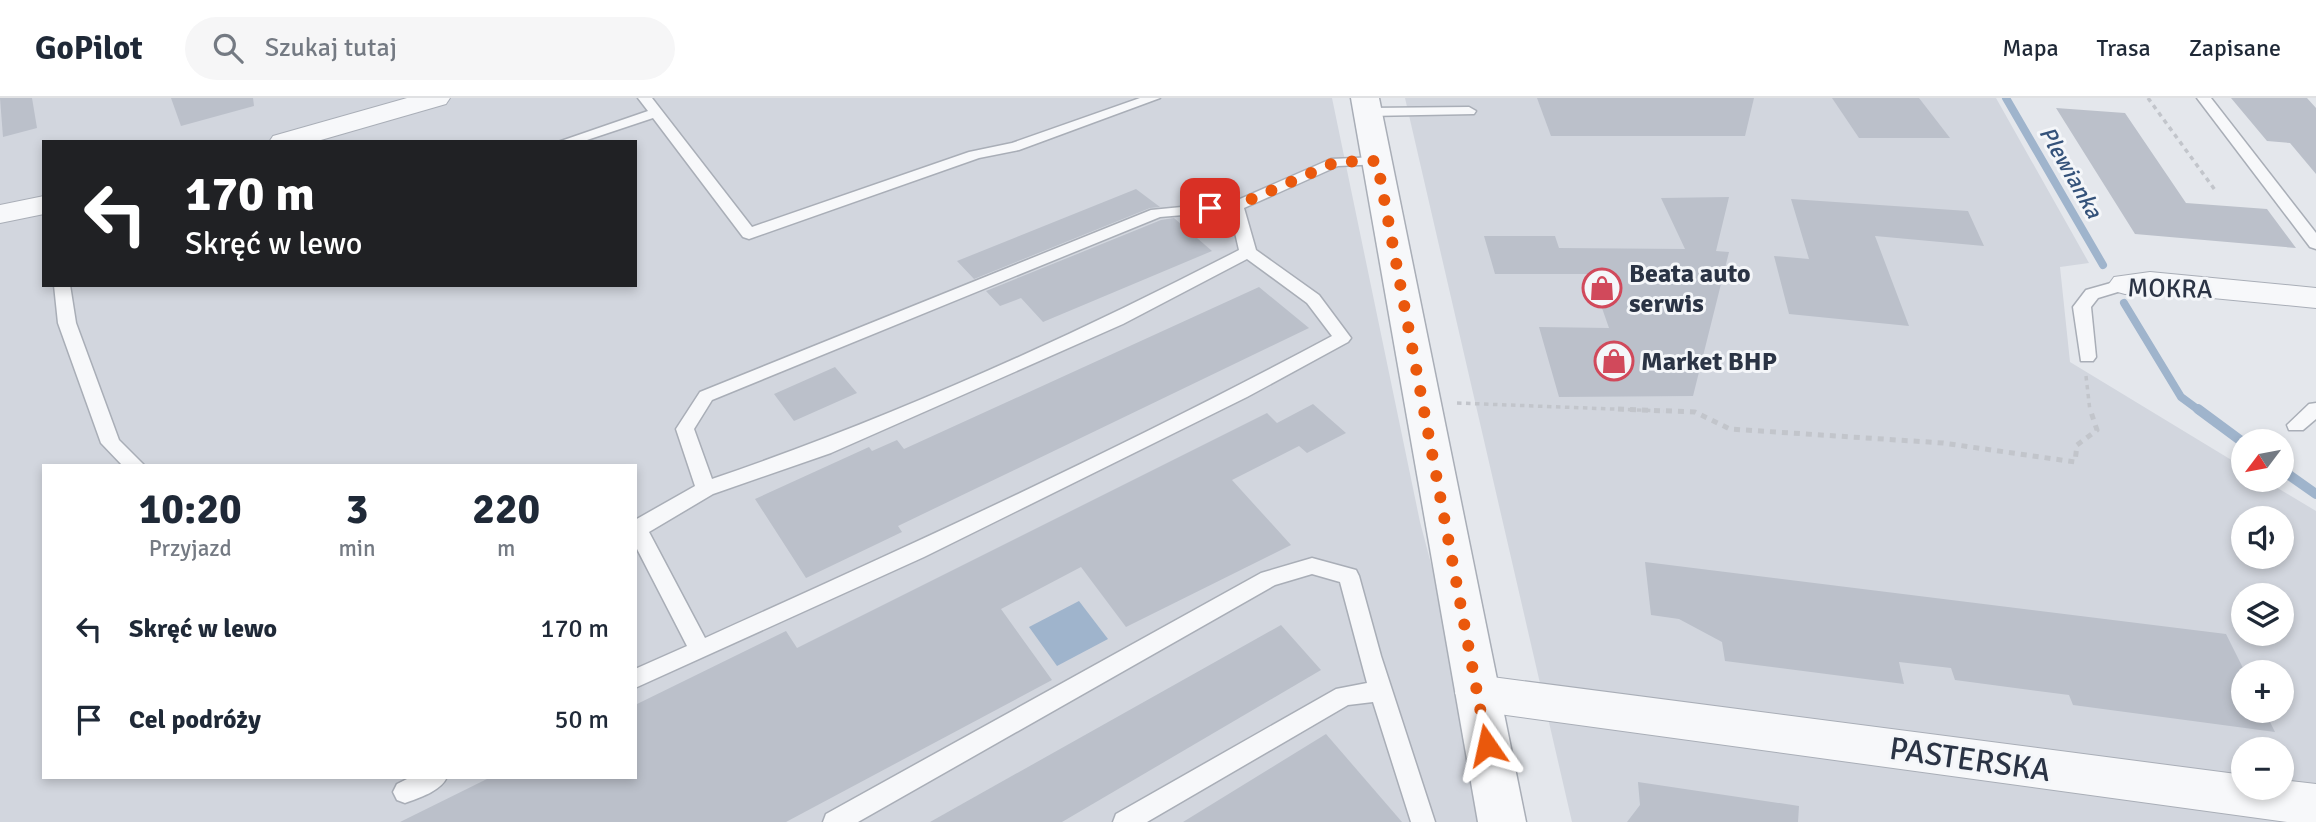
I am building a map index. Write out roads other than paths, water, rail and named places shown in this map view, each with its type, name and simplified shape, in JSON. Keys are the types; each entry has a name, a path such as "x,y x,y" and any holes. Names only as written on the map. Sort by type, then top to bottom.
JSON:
{"street":[{"path":"290,140 437,98"},
{"path":"1367,105 1502,822"},
{"path":"0,214 42,205"},
{"name":"MOKRA","path":"2125,284 2150,282 2316,298"},
{"name":"PASTERSKA","path":"1477,693 2316,804"}],"lane":[{"path":"645,98 749,234 974,155 998,148 1014,147 1153,98"},
{"path":"2204,98 2316,244"},
{"path":"1367,105 1469,111"},
{"path":"572,140 656,114"},
{"path":"706,489 685,429 706,396 1157,213 1236,206 1336,162 1377,161"},
{"path":"637,678 929,545 1241,393 1342,338 1313,299 1248,252 1236,206"},
{"path":"699,648 637,529 706,489 824,448 1118,320 1248,252"},
{"name":"MOKRA","path":"2087,357 2082,307 2092,294 2125,284"},
{"path":"62,287 67,323 111,443 134,464"},
{"path":"2296,425 2316,409"},
{"path":"835,822 1268,579 1312,566 1349,576 1381,691 1423,822"},
{"path":"1125,822 1343,696 1381,691"},
{"path":"405,792 431,779"}],"water":[{"path":"1079,601 1108,639 1057,666 1029,627"}],"waterway":[{"name":"Plewianka","path":"2006,98 2103,265"},
{"name":"Plewianka","path":"2124,303 2181,397 2200,411"},
{"name":"Plewianka","path":"2198,409 2231,433"},
{"name":"Plewianka","path":"2294,478 2316,494"}],"place":[{"name":"Beata auto serwis","path":"1602,288"},
{"name":"Market BHP","path":"1614,361"}]}
